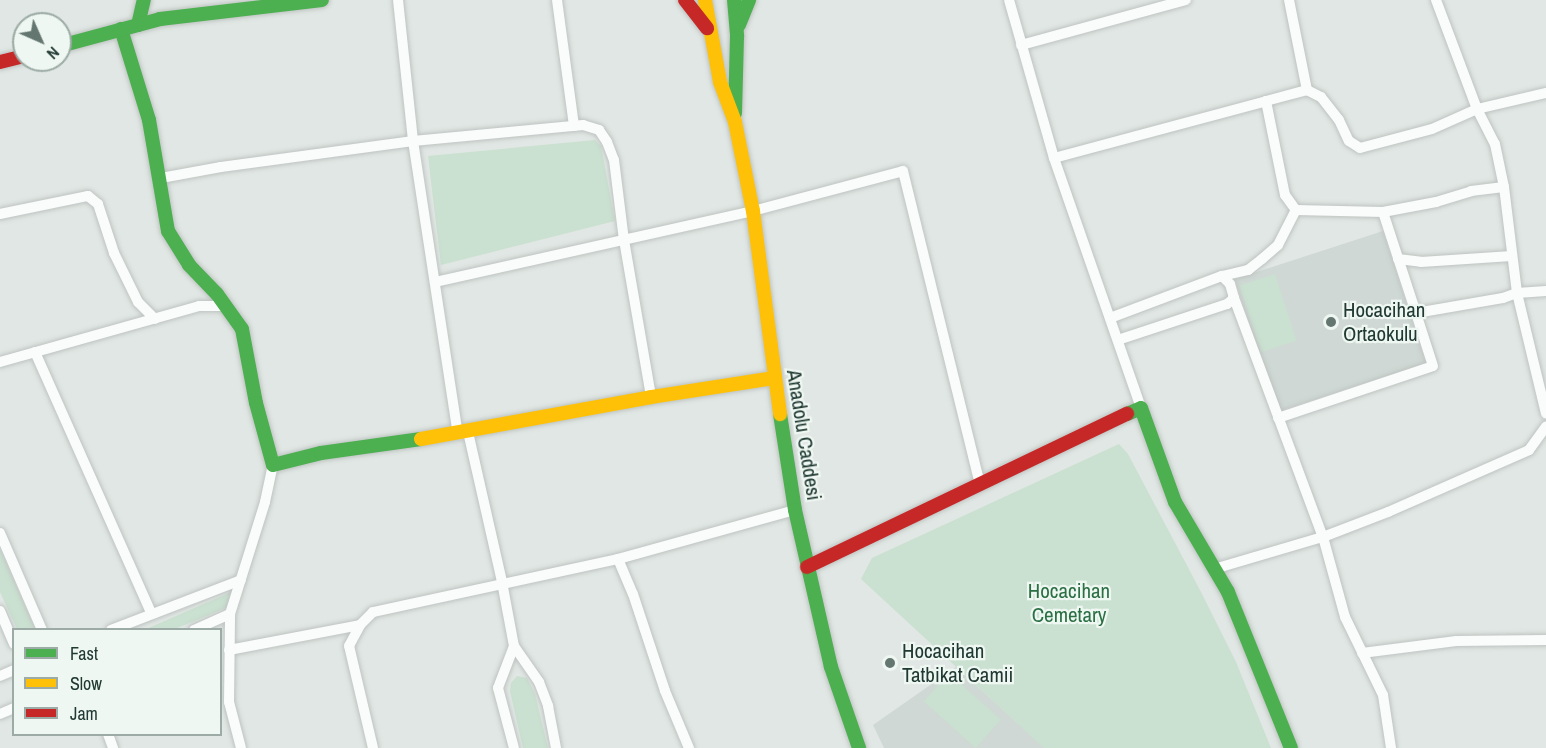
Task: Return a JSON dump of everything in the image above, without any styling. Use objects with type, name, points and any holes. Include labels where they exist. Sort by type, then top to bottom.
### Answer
[{"type":"street","points":[[138,25],[144,0]]},
{"type":"street","points":[[72,43],[160,18],[322,0]]},
{"type":"street","points":[[398,0],[413,141],[435,282],[463,433],[502,582],[514,646],[539,682],[549,706],[556,748]]},
{"type":"street","points":[[557,0],[574,126]]},
{"type":"street","points":[[685,0],[709,31]]},
{"type":"street","name":"Anadolu Caddesi","points":[[705,0],[720,82],[735,122],[753,211],[774,378],[795,510],[831,668],[857,747]]},
{"type":"street","name":"Anadolu Caddesi","points":[[734,0],[737,37],[735,122]]},
{"type":"street","points":[[737,37],[741,16],[749,0]]},
{"type":"street","points":[[1008,0],[1054,158],[1175,502],[1228,592],[1291,748]]},
{"type":"street","points":[[1021,45],[1186,0]]},
{"type":"street","points":[[1289,0],[1306,90]]},
{"type":"street","points":[[1436,0],[1478,109],[1495,144],[1504,187],[1517,293],[1546,414]]},
{"type":"street","points":[[121,29],[149,120],[161,178],[168,231],[189,265],[242,329],[256,403],[273,465],[230,614],[229,702],[241,748]]},
{"type":"street","points":[[1054,158],[1306,90],[1321,97],[1339,120],[1349,141],[1360,148],[1432,129],[1478,109],[1546,93]]},
{"type":"street","points":[[1266,101],[1285,195],[1296,210]]},
{"type":"street","points":[[161,178],[221,167],[413,141],[583,125],[599,130],[614,160],[624,240],[651,397]]},
{"type":"street","points":[[435,282],[753,211],[903,171],[980,484]]},
{"type":"street","points":[[1296,210],[1383,212],[1436,202],[1471,191],[1504,187]]},
{"type":"street","points":[[0,214],[88,196],[98,204],[114,253],[138,302],[155,319]]},
{"type":"street","points":[[1110,318],[1222,276],[1248,270],[1278,245],[1296,210]]},
{"type":"street","points":[[1278,418],[1433,366],[1383,212]]},
{"type":"street","points":[[1398,259],[1421,262],[1512,256]]},
{"type":"street","points":[[1222,276],[1230,284],[1323,537],[1345,617],[1383,695],[1391,748]]},
{"type":"street","points":[[1416,312],[1503,298],[1517,293],[1546,291]]},
{"type":"street","points":[[1118,340],[1227,304],[1234,298]]},
{"type":"street","points":[[0,362],[199,306],[225,306]]},
{"type":"street","points":[[35,352],[151,613]]},
{"type":"street","points":[[273,465],[321,453],[463,433],[651,397],[774,378]]},
{"type":"street","points":[[807,567],[1141,408]]},
{"type":"street","points":[[1214,569],[1323,537],[1503,463],[1528,450],[1546,428]]},
{"type":"street","points":[[373,748],[349,646],[360,625],[374,612],[502,582],[618,559],[795,510]]},
{"type":"street","points":[[0,533],[41,628]]},
{"type":"street","points":[[618,559],[633,594],[665,691],[689,748]]},
{"type":"street","points":[[116,628],[241,580]]},
{"type":"street","points":[[0,611],[12,639]]},
{"type":"street","points":[[198,628],[230,614]]},
{"type":"street","points":[[230,650],[360,625]]},
{"type":"street","points":[[1362,653],[1456,641],[1546,640]]},
{"type":"street","points":[[514,646],[498,688],[514,748]]},
{"type":"shaded area","name":"Hocacihan Ortaokulu","points":[[1383,231],[1426,363],[1278,411],[1235,279]]},
{"type":"shaded area","points":[[956,667],[1045,748],[884,748],[873,725]]},
{"type":"green space","points":[[595,140],[601,146],[615,221],[441,265],[428,156]]},
{"type":"green space","points":[[1275,274],[1297,341],[1261,352],[1240,285]]},
{"type":"green space","name":"Hocacihan Cemetary","points":[[1119,444],[1128,454],[1236,662],[1271,748],[1044,748],[861,579],[872,558]]},
{"type":"green space","points":[[0,549],[35,628],[17,628],[0,592]]},
{"type":"green space","points":[[231,592],[228,607],[177,628],[149,628]]},
{"type":"green space","points":[[949,673],[1001,720],[976,748],[924,701]]},
{"type":"green space","points":[[517,676],[527,678],[535,694],[548,748],[523,748],[510,691],[511,683]]},
{"type":"traffic: fast","points":[[138,25],[144,0]]},
{"type":"traffic: fast","points":[[72,43],[160,19],[322,0]]},
{"type":"traffic: fast","points":[[734,0],[737,37],[735,113]]},
{"type":"traffic: fast","points":[[739,25],[749,0]]},
{"type":"traffic: fast","points":[[121,29],[149,120],[168,231],[189,265],[217,294],[242,329],[256,403],[273,465],[321,453],[421,439]]},
{"type":"traffic: fast","points":[[1127,414],[1141,408],[1175,502],[1228,592],[1291,748]]},
{"type":"traffic: fast","points":[[780,414],[795,510],[831,667],[859,748]]},
{"type":"traffic: slow","points":[[705,0],[720,82],[735,122],[753,211],[780,414]]},
{"type":"traffic: slow","points":[[421,439],[651,397],[774,378]]},
{"type":"traffic: jam","points":[[685,0],[707,28]]},
{"type":"traffic: jam","points":[[0,62],[12,59]]},
{"type":"traffic: jam","points":[[807,567],[1127,414]]},
{"type":"place","name":"Hocacihan Ortaokulu","points":[[1331,322]]},
{"type":"place","name":"Hocacihan Tatbikat Camii","points":[[890,663]]}]
